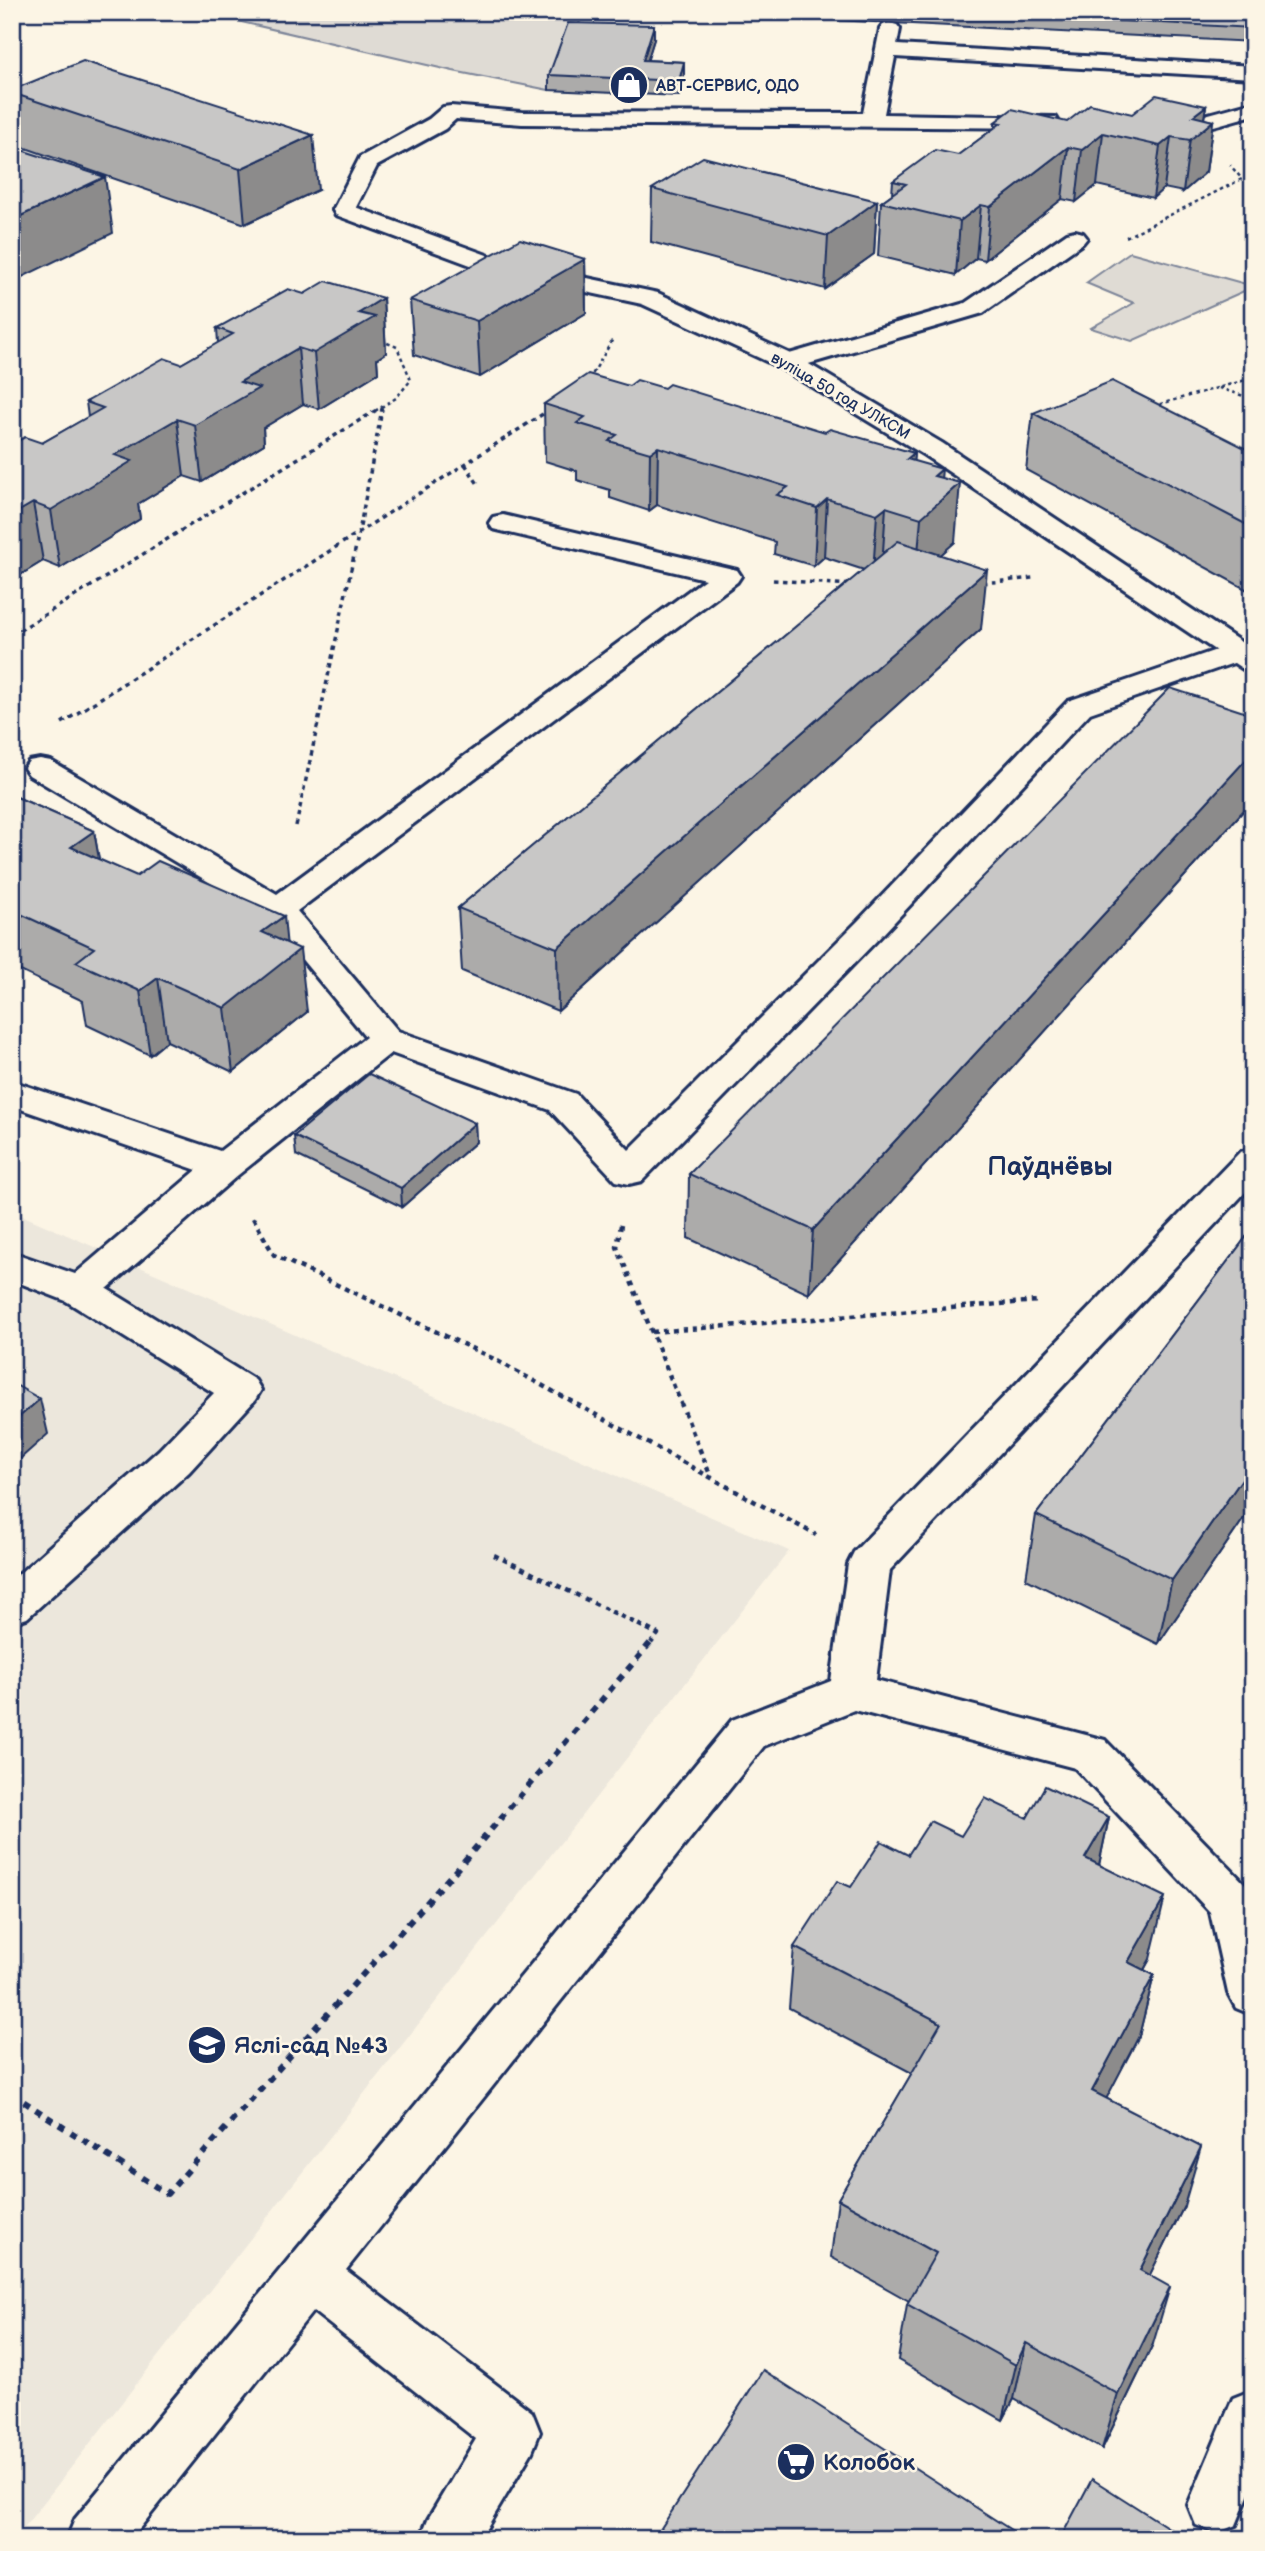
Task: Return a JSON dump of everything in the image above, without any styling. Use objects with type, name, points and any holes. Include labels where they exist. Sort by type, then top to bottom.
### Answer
[{"type":"street","points":[[1074,123],[873,120],[888,39],[1253,72]]},
{"type":"street","points":[[1142,124],[1195,124],[1253,108]]},
{"type":"street","name":"вуліца 50 год УЛКСМ","points":[[873,120],[522,118],[451,113],[369,162],[344,210],[492,265],[649,298],[788,362],[933,449],[1245,658]]},
{"type":"street","points":[[788,362],[974,308],[1075,238]]},
{"type":"street","points":[[503,523],[727,576]]},
{"type":"street","points":[[278,909],[727,576]]},
{"type":"street","points":[[40,768],[278,909],[386,1039],[564,1102],[629,1172],[860,938],[1079,707],[1245,658]]},
{"type":"street","points":[[80,1291],[225,1166],[386,1039]]},
{"type":"street","points":[[12,1093],[225,1166]]},
{"type":"street","points":[[852,1692],[869,1564],[1253,1161]]},
{"type":"street","points":[[12,1265],[80,1291],[241,1390],[174,1461],[12,1606]]},
{"type":"street","points":[[95,2539],[748,1733],[852,1692],[1089,1754],[1232,1903],[1253,1993]]},
{"type":"street","points":[[310,2275],[512,2432],[448,2539]]},
{"type":"street","points":[[1216,2505],[1253,2417]]},
{"type":"path","points":[[1075,238],[1121,239],[1242,179],[1195,124]]},
{"type":"path","points":[[584,388],[638,296]]},
{"type":"path","points":[[12,635],[396,398],[411,380],[397,347],[372,336]]},
{"type":"path","points":[[1147,408],[1253,378]]},
{"type":"path","points":[[1218,388],[1253,399]]},
{"type":"path","points":[[278,909],[359,532],[382,407]]},
{"type":"path","points":[[40,768],[63,722],[552,409]]},
{"type":"path","points":[[980,583],[1116,571]]},
{"type":"path","points":[[727,576],[860,586]]},
{"type":"path","points":[[225,1166],[274,1255],[492,1358],[869,1564]]},
{"type":"path","points":[[629,1172],[617,1247],[712,1478]]},
{"type":"path","points":[[652,1332],[1126,1294]]},
{"type":"path","points":[[12,2094],[167,2194],[471,1853],[658,1634],[494,1555]]},
{"type":"shaded area","points":[[198,12],[587,12],[569,36],[549,90],[453,71]]},
{"type":"shaded area","points":[[1130,252],[1253,287],[1132,341],[1091,328],[1134,303],[1086,283]]},
{"type":"shaded area","name":"Яслі-сад №43","points":[[12,1211],[789,1551],[15,2539],[12,2539]]},
{"type":"building","points":[[958,12],[1253,12],[1253,28]]},
{"type":"building","points":[[568,23],[654,25],[643,60],[684,62],[679,81],[549,75]]},
{"type":"building","points":[[83,61],[313,135],[240,169],[12,93],[12,90]]},
{"type":"building","points":[[1156,95],[1206,106],[1193,116],[1213,121],[1190,140],[1171,137],[1160,146],[1103,133],[1082,150],[1068,147],[990,207],[981,205],[960,221],[881,202],[906,184],[893,181],[935,150],[958,155],[1001,123],[995,122],[1012,109],[1067,122],[1090,104],[1132,114]]},
{"type":"building","points":[[12,147],[105,177],[12,220]]},
{"type":"building","points":[[703,157],[877,201],[828,236],[652,189]]},
{"type":"building","points":[[520,239],[585,259],[477,321],[410,300]]},
{"type":"building","points":[[326,281],[383,298],[359,313],[375,317],[314,353],[298,348],[240,382],[259,388],[195,425],[177,419],[115,455],[132,461],[51,510],[33,503],[12,515],[12,444],[25,437],[42,443],[103,408],[86,402],[164,358],[181,364],[233,334],[217,328],[288,289],[304,294]]},
{"type":"building","points":[[588,374],[629,386],[637,380],[664,388],[669,384],[825,432],[830,429],[914,453],[907,459],[942,469],[934,476],[960,483],[921,518],[886,507],[877,514],[827,499],[817,508],[777,495],[788,487],[658,447],[650,453],[609,441],[617,435],[577,423],[585,417],[544,404]]},
{"type":"building","points":[[1112,381],[1253,452],[1253,528],[1033,413]]},
{"type":"building","points":[[898,541],[987,570],[557,948],[458,908]]},
{"type":"building","points":[[1170,688],[1253,715],[1253,752],[813,1230],[689,1174]]},
{"type":"building","points":[[12,795],[94,831],[71,847],[137,876],[158,861],[284,916],[262,932],[300,949],[225,1008],[158,978],[140,991],[76,962],[94,948],[12,910]]},
{"type":"building","points":[[369,1074],[475,1123],[401,1188],[294,1136]]},
{"type":"building","points":[[1253,1228],[1253,1463],[1172,1580],[1036,1515]]},
{"type":"building","points":[[12,1383],[40,1399],[12,1423]]},
{"type":"building","points":[[1045,1786],[1109,1817],[1085,1858],[1165,1897],[1128,1962],[1154,1975],[1092,2091],[1201,2147],[1140,2270],[1170,2287],[1118,2394],[1026,2343],[1016,2365],[907,2304],[936,2253],[838,2199],[941,2023],[794,1947],[837,1881],[851,1887],[881,1841],[908,1855],[930,1821],[961,1836],[985,1798],[1027,1818]]},
{"type":"building","name":"Колобок","points":[[763,2370],[1025,2539],[654,2539]]},
{"type":"building","points":[[1092,2479],[1186,2539],[1060,2539]]},
{"type":"place","name":"АВТ-СЕРВИС, ОДО","points":[[629,85]]},
{"type":"place","name":"Яслі-сад №43","points":[[207,2045]]},
{"type":"place","name":"Колобок","points":[[796,2462]]},
{"type":"district","name":"Паўднёвы","points":[[1050,1166]]}]
